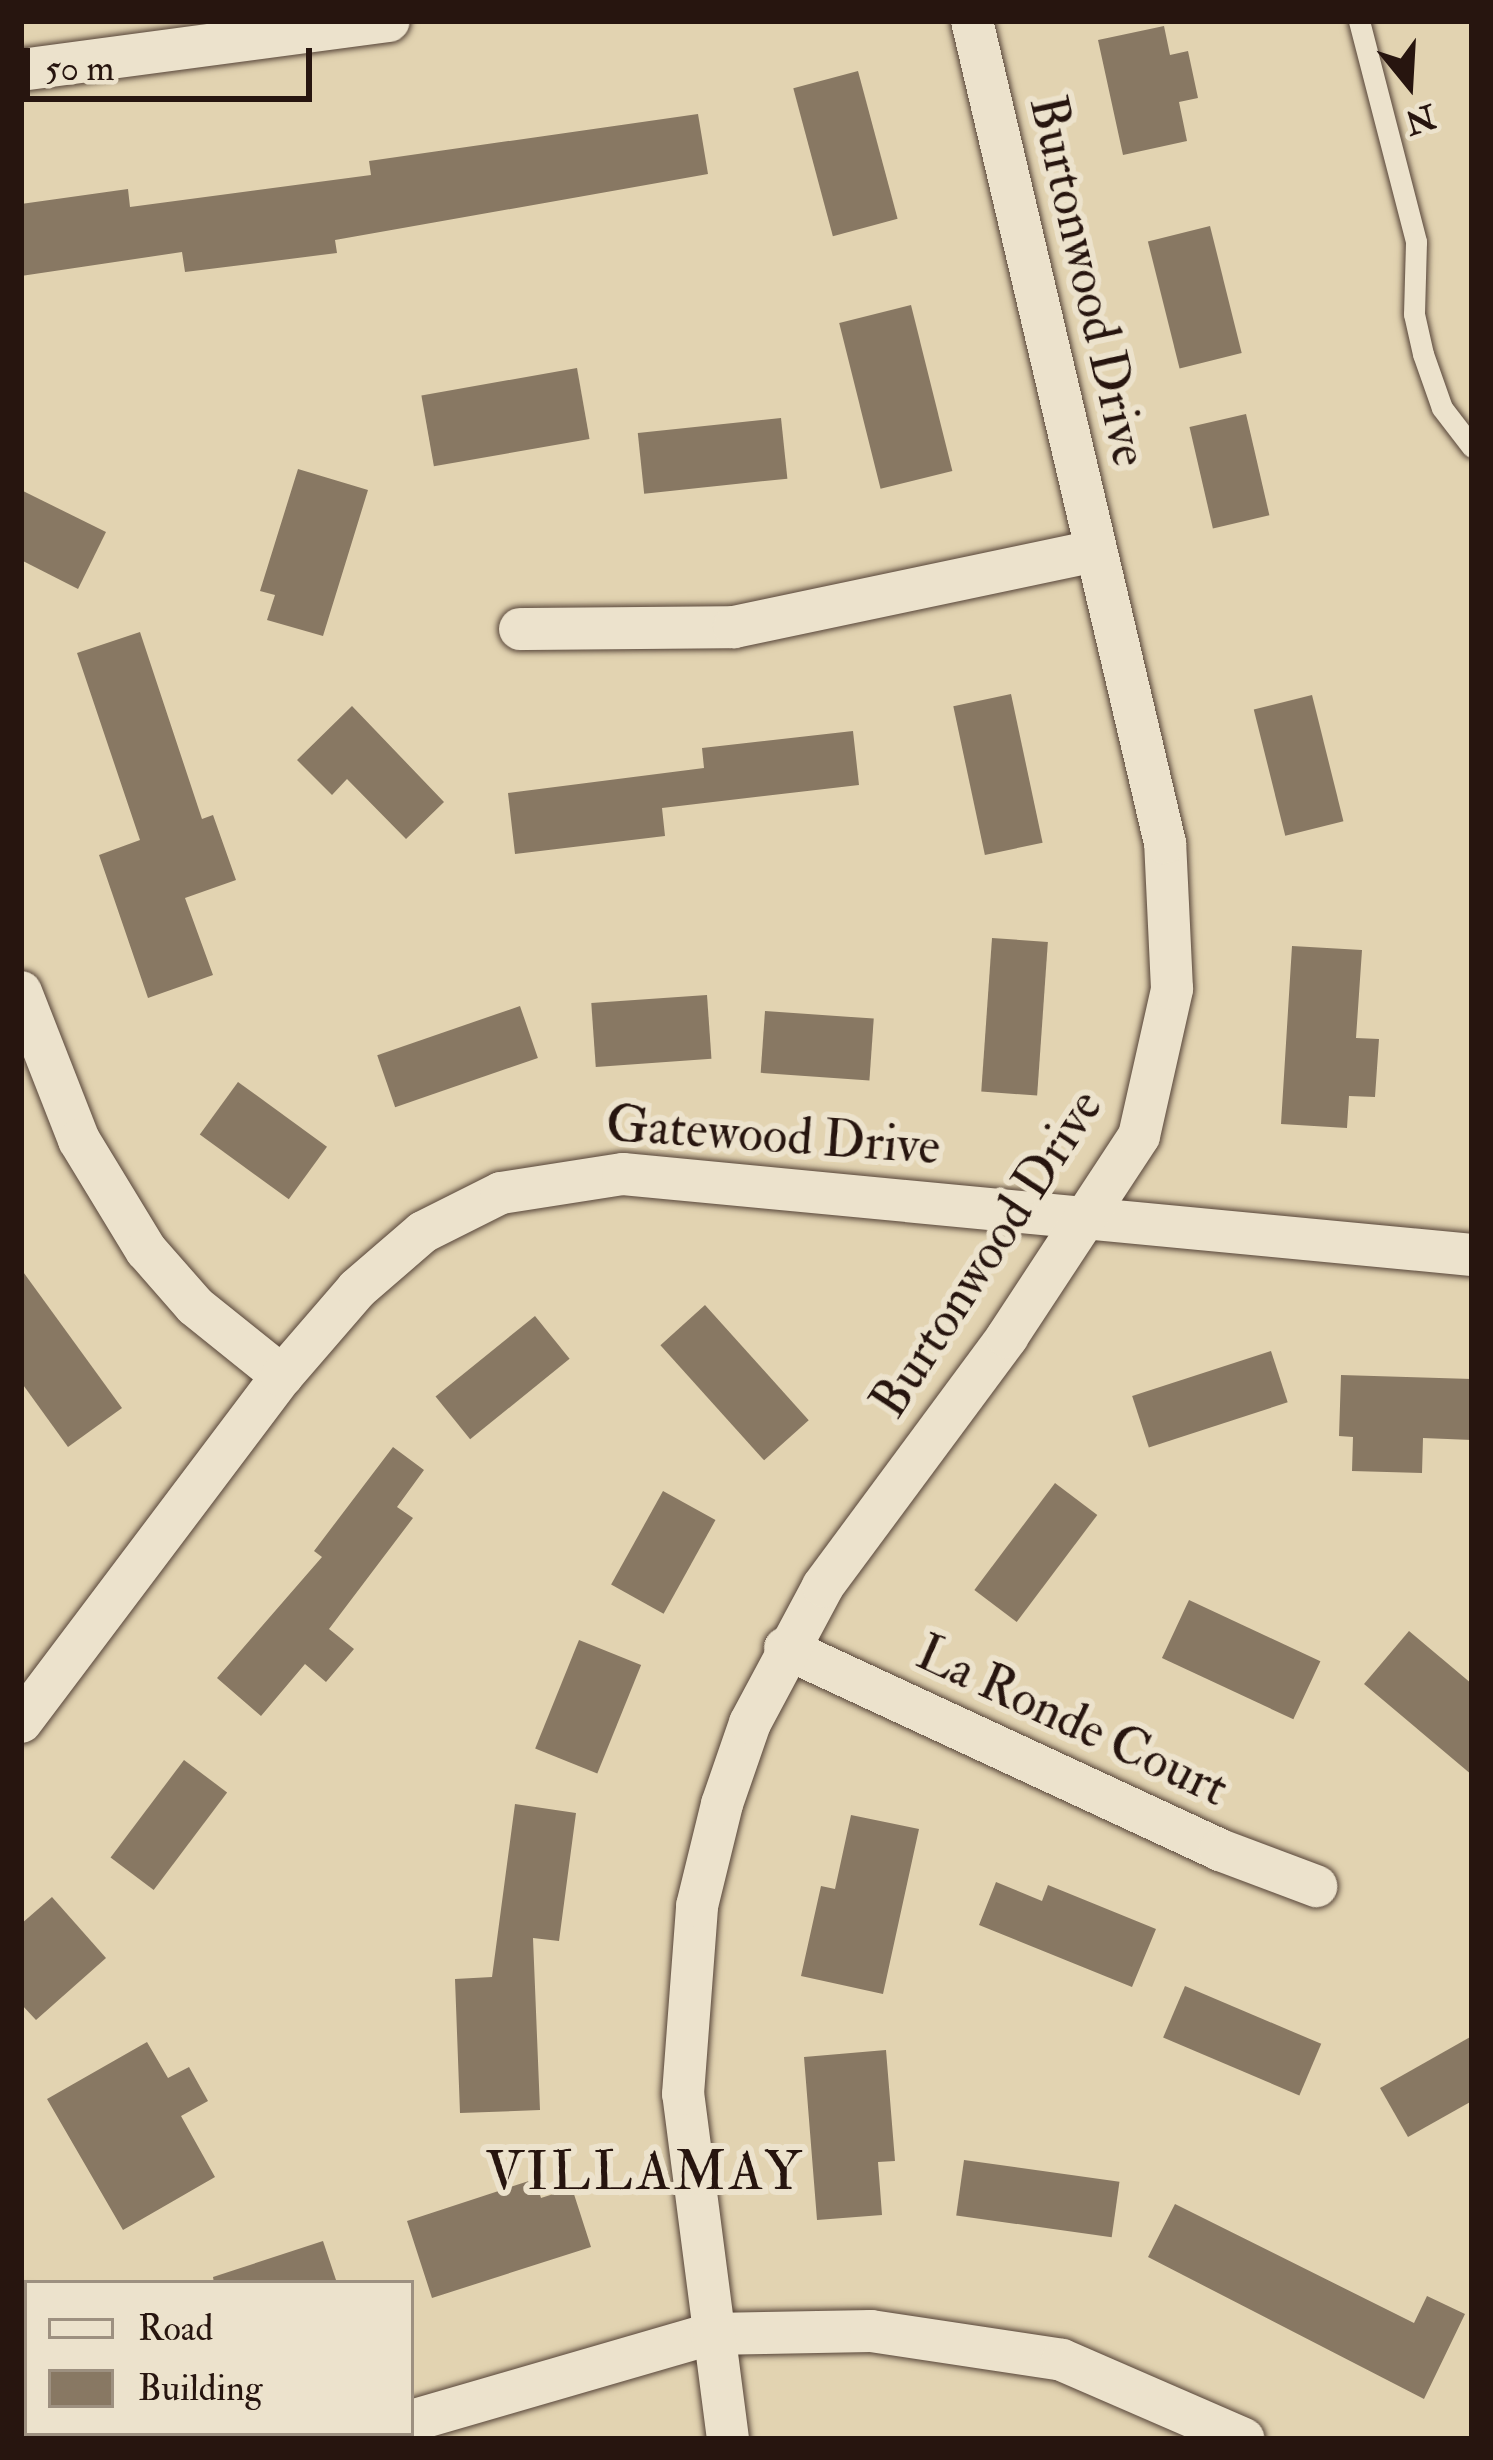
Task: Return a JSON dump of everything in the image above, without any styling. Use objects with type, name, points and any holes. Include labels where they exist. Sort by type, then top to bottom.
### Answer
[{"type":"street","points":[[21,70],[389,21]]},
{"type":"street","name":"Burtonwood Drive","points":[[728,2439],[683,2094],[685,1996],[722,1804],[785,1648],[1139,1136],[1164,1049],[1174,950],[1165,843],[972,21]]},
{"type":"street","points":[[520,629],[734,627],[1095,550]]},
{"type":"street","points":[[21,992],[79,1140],[146,1250],[195,1306],[281,1376]]},
{"type":"street","name":"Gatewood Drive","points":[[21,1722],[281,1376],[396,1251],[470,1206],[527,1185],[623,1174],[1085,1214],[1472,1255]]},
{"type":"street","name":"La Ronde Court","points":[[785,1648],[1220,1850],[1316,1886]]},
{"type":"street","points":[[414,2420],[711,2334],[872,2331],[998,2344],[1130,2383],[1244,2439]]},
{"type":"lane","points":[[1359,21],[1416,242],[1414,314],[1423,355],[1442,408],[1472,447]]},
{"type":"building","points":[[1164,26],[1170,55],[1188,51],[1198,98],[1179,102],[1187,141],[1123,155],[1098,40]]},
{"type":"building","points":[[858,71],[898,219],[833,236],[793,88]]},
{"type":"building","points":[[698,114],[708,174],[335,240],[337,253],[185,272],[182,252],[21,276],[21,204],[128,189],[130,207],[371,175],[369,161]]},
{"type":"building","points":[[1210,226],[1242,353],[1180,369],[1148,241]]},
{"type":"building","points":[[911,305],[952,471],[881,489],[839,323]]},
{"type":"building","points":[[577,368],[590,439],[434,466],[421,395]]},
{"type":"building","points":[[1246,414],[1269,515],[1213,528],[1189,427]]},
{"type":"building","points":[[781,418],[787,479],[644,494],[638,433]]},
{"type":"building","points":[[298,469],[368,490],[323,636],[267,620],[275,595],[260,591]]},
{"type":"building","points":[[21,490],[106,532],[78,589],[21,560]]},
{"type":"building","points":[[140,632],[202,819],[213,815],[236,880],[185,898],[213,975],[148,998],[99,855],[140,840],[77,653]]},
{"type":"building","points":[[1011,694],[1043,843],[985,855],[953,706]]},
{"type":"building","points":[[1312,695],[1343,821],[1285,836],[1254,710]]},
{"type":"building","points":[[352,706],[444,802],[406,839],[347,779],[332,795],[297,760]]},
{"type":"building","points":[[853,731],[859,785],[662,808],[665,836],[515,854],[508,793],[704,768],[702,748]]},
{"type":"building","points":[[992,938],[1048,942],[1037,1096],[981,1092]]},
{"type":"building","points":[[1292,946],[1362,950],[1356,1038],[1379,1039],[1375,1097],[1349,1096],[1347,1128],[1281,1124]]},
{"type":"building","points":[[707,995],[711,1059],[596,1067],[591,1003]]},
{"type":"building","points":[[520,1006],[538,1058],[395,1107],[377,1055]]},
{"type":"building","points":[[765,1011],[874,1019],[869,1080],[761,1073]]},
{"type":"building","points":[[238,1082],[327,1147],[289,1199],[200,1135]]},
{"type":"building","points":[[21,1269],[122,1408],[68,1447],[21,1382]]},
{"type":"building","points":[[705,1305],[809,1420],[764,1460],[660,1345]]},
{"type":"building","points":[[535,1316],[570,1359],[470,1439],[436,1397]]},
{"type":"building","points":[[1271,1351],[1288,1402],[1149,1447],[1132,1396]]},
{"type":"building","points":[[1341,1375],[1472,1379],[1472,1440],[1423,1438],[1422,1473],[1352,1471],[1353,1437],[1339,1436]]},
{"type":"building","points":[[393,1447],[424,1470],[397,1507],[413,1518],[329,1629],[354,1649],[326,1682],[305,1664],[261,1716],[217,1678],[322,1557],[314,1551]]},
{"type":"building","points":[[1055,1483],[1097,1515],[1017,1622],[974,1590]]},
{"type":"building","points":[[663,1491],[715,1520],[664,1614],[611,1585]]},
{"type":"building","points":[[1189,1600],[1320,1661],[1293,1719],[1162,1658]]},
{"type":"building","points":[[1409,1631],[1472,1684],[1472,1775],[1364,1684]]},
{"type":"building","points":[[579,1640],[641,1665],[597,1774],[535,1748]]},
{"type":"building","points":[[184,1760],[227,1792],[154,1890],[111,1857]]},
{"type":"building","points":[[515,1804],[576,1813],[559,1941],[533,1938],[540,2110],[460,2113],[455,1979],[492,1977]]},
{"type":"building","points":[[851,1815],[919,1829],[883,1994],[801,1976],[821,1886],[835,1889]]},
{"type":"building","points":[[996,1882],[1042,1901],[1048,1885],[1156,1929],[1132,1987],[979,1925]]},
{"type":"building","points":[[52,1897],[106,1958],[36,2020],[21,2004],[21,1924]]},
{"type":"building","points":[[1185,1986],[1321,2044],[1299,2095],[1163,2038]]},
{"type":"building","points":[[1472,2036],[1472,2101],[1408,2137],[1380,2088]]},
{"type":"building","points":[[147,2042],[168,2078],[189,2067],[208,2101],[181,2116],[215,2177],[123,2230],[47,2099]]},
{"type":"building","points":[[886,2050],[895,2161],[878,2162],[882,2215],[817,2220],[804,2057]]},
{"type":"building","points":[[964,2160],[1119,2182],[1112,2237],[956,2215]]},
{"type":"building","points":[[535,2179],[541,2198],[572,2188],[591,2247],[432,2298],[407,2221]]},
{"type":"building","points":[[1175,2204],[1414,2323],[1427,2296],[1465,2314],[1424,2399],[1148,2257]]},
{"type":"building","points":[[323,2241],[336,2280],[214,2280]]},
{"type":"district","name":"VILLAMAY","points":[[645,2172]]}]
